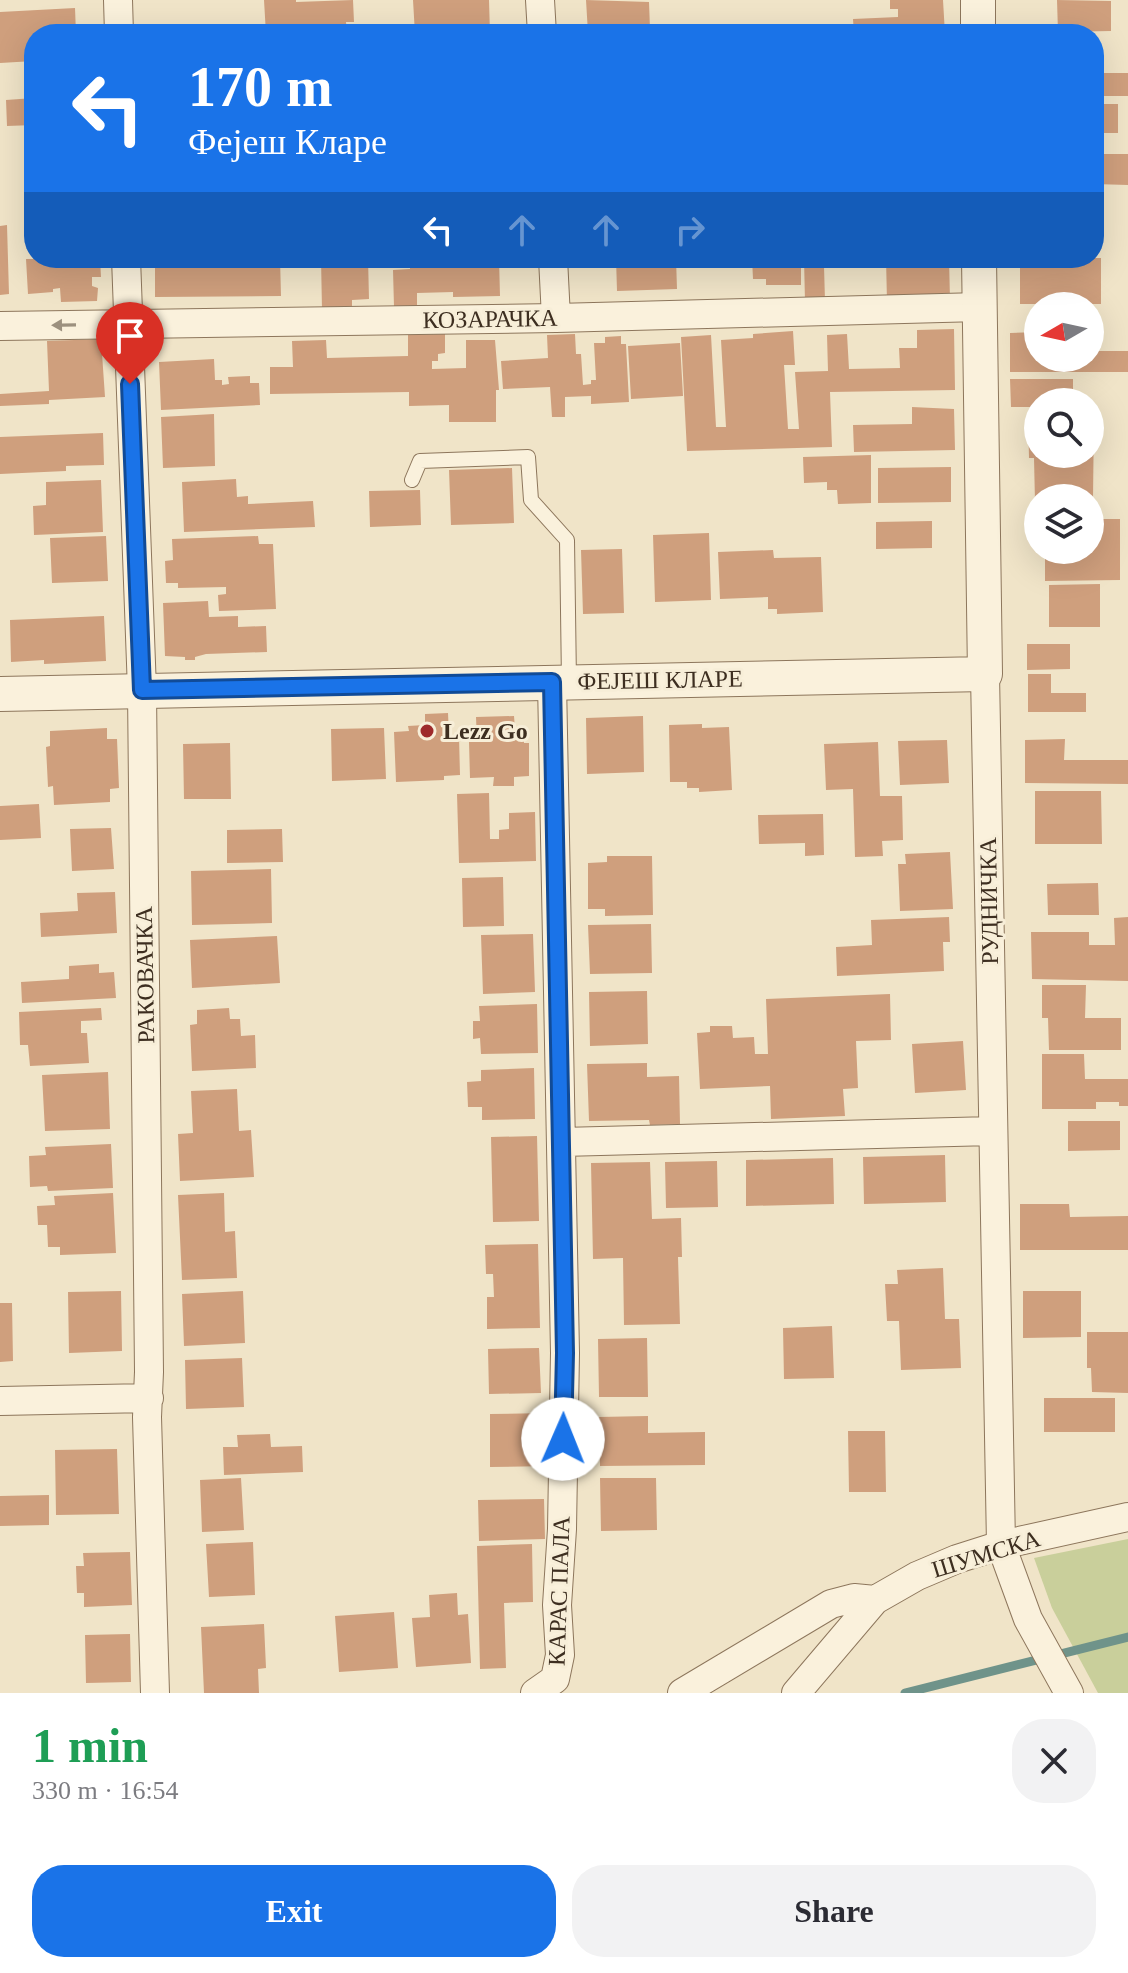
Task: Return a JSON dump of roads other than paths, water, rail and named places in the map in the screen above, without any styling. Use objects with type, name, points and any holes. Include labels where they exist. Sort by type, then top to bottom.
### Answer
[{"type":"street","points":[[118,0],[119,24]]},
{"type":"street","points":[[540,0],[541,24]]},
{"type":"street","points":[[978,0],[978,24]]},
{"type":"street","name":"РАКОВАЧКА","points":[[126,268],[142,690],[147,1417],[155,1693]]},
{"type":"street","points":[[554,268],[556,318]]},
{"type":"street","name":"РУДНИЧКА","points":[[979,268],[1001,1545],[1028,1619],[1069,1693]]},
{"type":"street","name":"КОЗАРАЧКА","points":[[0,326],[556,318],[980,307]]},
{"type":"street","name":"ФЕЈЕШ КЛАРЕ","points":[[0,694],[985,674]]},
{"type":"street","name":"КАРАС ПАЛА","points":[[550,1688],[560,1655],[557,1605],[562,1529],[565,1353],[561,682]]},
{"type":"street","points":[[562,1142],[992,1131]]},
{"type":"street","points":[[0,1401],[149,1398]]},
{"type":"street","name":"ШУМСКА","points":[[682,1693],[831,1604],[854,1598],[875,1600],[930,1570],[1001,1545],[1128,1517]]},
{"type":"street","points":[[796,1693],[875,1600]]},
{"type":"lane","points":[[412,480],[420,461],[528,457],[531,500],[567,540],[561,682]]},
{"type":"waterway","points":[[905,1693],[1128,1637]]},
{"type":"place","name":"Lezz Go","points":[[427,731]]}]
